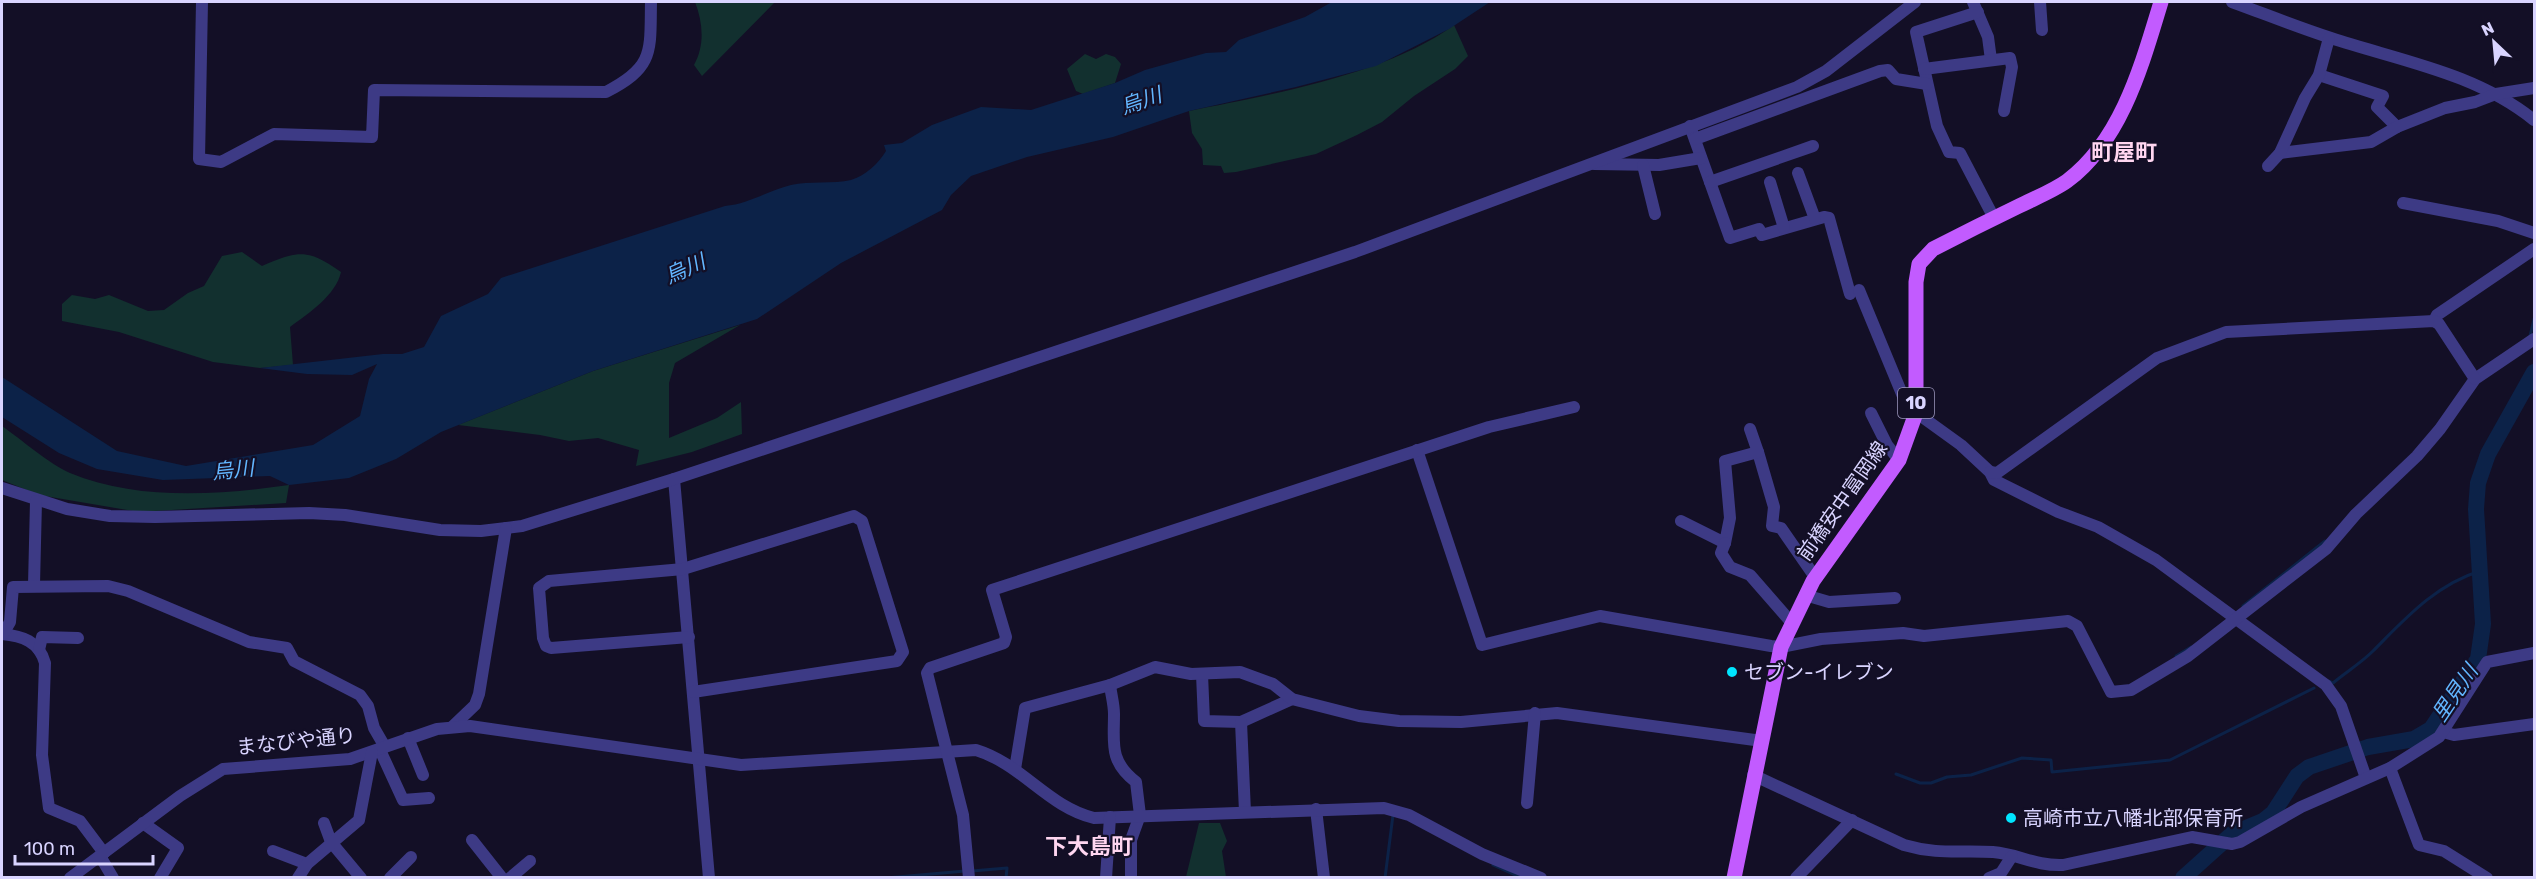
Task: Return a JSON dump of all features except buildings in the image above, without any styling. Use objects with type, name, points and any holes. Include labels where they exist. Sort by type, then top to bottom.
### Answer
[{"type":"main road","name":"前橋安中富岡線","points":[[1734,878],[1753,775],[1781,647],[1791,622],[1815,577],[1899,460],[1916,413],[1918,264],[1933,249],[2057,188],[2097,152],[2112,130],[2127,98],[2161,2]]},
{"type":"street","points":[[202,2],[199,159],[221,162],[274,134],[372,137],[374,90],[606,92],[626,81],[646,62],[650,50],[651,2]]},
{"type":"street","points":[[2,488],[36,501],[88,513],[137,517],[309,513],[345,515],[440,530],[481,531],[559,516],[1355,252],[1771,97],[1826,71],[1916,2]]},
{"type":"street","points":[[2040,2],[2042,30]]},
{"type":"street","points":[[2232,2],[2330,38],[2455,75],[2496,94],[2535,120]]},
{"type":"street","points":[[1991,60],[1988,37],[1975,7],[1916,32],[1937,126],[1949,152],[1960,153],[1995,218]]},
{"type":"street","points":[[2268,166],[2280,153],[2319,75],[2330,38]]},
{"type":"street","points":[[1924,69],[2010,58],[2012,67],[2004,111]]},
{"type":"street","points":[[1695,139],[1880,71],[1888,70],[1896,79],[1926,84]]},
{"type":"street","points":[[2319,75],[2383,96],[2377,106],[2397,127]]},
{"type":"street","points":[[2280,153],[2371,142],[2397,127],[2445,108],[2475,102],[2496,94],[2535,88]]},
{"type":"street","points":[[1690,126],[1730,238],[1759,229],[1762,235],[1815,219],[1829,218],[1854,292],[1907,406],[1943,429],[1990,472],[1994,480],[2058,512],[2098,527],[2156,560],[2332,690],[2346,718],[2355,752],[2366,778]]},
{"type":"street","points":[[1710,182],[1813,146]]},
{"type":"street","points":[[1587,164],[1659,165],[1701,158]]},
{"type":"street","points":[[1643,165],[1655,214]]},
{"type":"street","points":[[1798,173],[1815,219]]},
{"type":"street","points":[[1770,182],[1784,228]]},
{"type":"street","points":[[2403,203],[2498,221],[2535,233]]},
{"type":"street","points":[[2434,321],[2437,315],[2535,249]]},
{"type":"street","points":[[1990,472],[1997,473],[2157,358],[2226,332],[2434,321],[2439,324],[2475,379]]},
{"type":"street","points":[[1418,450],[1482,645],[1600,616],[1781,647],[1821,639],[1903,633],[1924,636],[2068,621],[2077,626],[2111,692],[2127,692],[2188,656],[2336,540],[2356,514],[2425,447],[2475,379],[2533,340]]},
{"type":"street","points":[[969,878],[963,815],[927,673],[930,668],[1004,643],[1006,637],[992,590],[1489,427],[1574,407]]},
{"type":"street","points":[[1871,413],[1887,445],[1899,460]]},
{"type":"street","points":[[1750,429],[1774,507],[1772,526],[1781,528],[1815,577]]},
{"type":"street","points":[[1758,452],[1725,461],[1730,518],[1721,553],[1731,567],[1750,575],[1791,622]]},
{"type":"street","points":[[674,479],[709,878]]},
{"type":"street","points":[[34,585],[36,501]]},
{"type":"street","points":[[689,637],[551,648],[546,646],[539,588],[543,583],[683,569],[854,516],[861,521],[903,652],[897,661],[693,692]]},
{"type":"street","points":[[1681,521],[1725,543]]},
{"type":"street","points":[[453,726],[475,705],[479,694],[506,528]]},
{"type":"street","points":[[112,878],[102,855],[80,821],[49,808],[42,755],[45,663],[39,650],[25,637],[2,634],[10,622],[14,587],[95,585],[128,591],[249,642],[287,648],[294,661],[360,695],[368,706],[379,750],[403,800],[429,798]]},
{"type":"street","points":[[1805,595],[1829,602],[1895,598]]},
{"type":"street","points":[[39,650],[42,637],[78,638]]},
{"type":"street","points":[[1753,775],[1904,845],[1930,853],[1995,852],[2042,866],[2063,865],[2192,837],[2214,839],[2232,844],[2240,842],[2330,793],[2390,768],[2443,732],[2487,662],[2535,653]]},
{"type":"street","points":[[1015,769],[1025,708],[1110,685],[1155,667],[1202,674],[1228,671],[1255,676],[1274,684],[1292,699],[1336,712],[1399,721],[1461,722],[1535,713],[1611,718],[1762,741]]},
{"type":"street","points":[[1202,674],[1204,721],[1241,722],[1292,699]]},
{"type":"street","points":[[1110,685],[1114,712],[1111,740],[1123,772],[1136,782],[1140,815],[1131,840],[1131,878]]},
{"type":"street","points":[[1527,803],[1535,713]]},
{"type":"street","points":[[1241,722],[1245,812]]},
{"type":"street","points":[[2443,732],[2454,735],[2535,724]]},
{"type":"street","name":"まなびや通り","points":[[70,878],[180,795],[223,769],[333,762],[453,726],[508,730],[698,761],[741,765],[976,750],[1002,760],[1066,808],[1094,818],[1384,808],[1409,815],[1482,854],[1540,878]]},
{"type":"street","points":[[408,738],[423,775]]},
{"type":"street","points":[[298,878],[308,864],[331,842],[359,820],[379,750]]},
{"type":"street","points":[[2390,768],[2419,845],[2444,851],[2487,878]]},
{"type":"street","points":[[1316,809],[1324,878]]},
{"type":"street","points":[[1106,878],[1110,817]]},
{"type":"street","points":[[1796,878],[1852,820]]},
{"type":"street","points":[[143,823],[178,848],[160,878]]},
{"type":"street","points":[[324,823],[331,842],[361,878]]},
{"type":"street","points":[[472,840],[502,878]]},
{"type":"street","points":[[273,851],[308,864]]},
{"type":"street","points":[[1989,878],[2001,873],[2012,856]]},
{"type":"street","points":[[390,878],[411,857]]},
{"type":"street","points":[[510,878],[530,861]]},
{"type":"green space","points":[[695,2],[775,2],[702,76],[694,65],[700,50],[702,34]]},
{"type":"green space","points":[[1454,25],[1468,56],[1455,69],[1414,96],[1382,122],[1316,154],[1236,172],[1224,173],[1221,166],[1203,165],[1202,149],[1192,133],[1189,111],[1291,90],[1363,70],[1427,42]]},
{"type":"green space","points":[[1085,54],[1096,59],[1106,54],[1115,57],[1121,64],[1115,83],[1083,94],[1076,91],[1067,69]]},
{"type":"green space","points":[[242,252],[262,266],[285,257],[303,254],[320,259],[341,272],[328,296],[290,327],[293,365],[260,368],[213,362],[119,332],[62,321],[62,304],[72,295],[95,299],[109,295],[148,311],[164,310],[188,293],[204,286],[222,256]]},
{"type":"green space","points":[[740,325],[675,363],[669,383],[669,438],[717,418],[741,402],[742,434],[692,452],[636,466],[639,450],[598,438],[569,441],[540,435],[458,425],[593,371]]},
{"type":"green space","points":[[2,426],[62,469],[96,482],[150,492],[178,493],[235,491],[289,485],[286,503],[139,512],[39,495],[2,480]]},
{"type":"green space","points":[[1199,823],[1220,823],[1227,841],[1222,851],[1226,877],[1186,877]]},
{"type":"water","name":"烏川","points":[[1332,2],[1490,2],[1449,29],[1376,66],[1189,111],[1113,137],[1027,157],[971,176],[951,195],[942,210],[841,263],[757,319],[593,371],[441,432],[396,459],[349,478],[289,485],[270,476],[163,480],[97,469],[59,453],[2,417],[2,377],[117,451],[186,466],[313,445],[360,416],[369,379],[377,364],[352,375],[307,374],[260,368],[383,354],[402,354],[424,347],[441,316],[488,294],[501,278],[725,206],[742,203],[791,185],[851,180],[866,172],[880,160],[886,151],[884,145],[902,143],[932,125],[981,107],[1031,110],[1115,83],[1145,70],[1206,53],[1226,52],[1239,40],[1305,17]]},
{"type":"waterway","points":[[2530,336],[2534,319]]},
{"type":"waterway","name":"里見川","points":[[2183,878],[2232,834],[2263,821],[2273,813],[2297,776],[2309,767],[2368,747],[2414,739],[2431,729],[2478,659],[2483,624],[2476,509],[2478,483],[2488,454],[2534,372]]},
{"type":"waterway","points":[[2243,606],[2325,541]]},
{"type":"waterway","points":[[2329,681],[2333,683],[2364,660],[2409,615],[2435,594],[2464,577],[2480,571]]},
{"type":"waterway","points":[[2176,656],[2191,647]]},
{"type":"waterway","points":[[1896,774],[1920,783],[1931,783],[1947,777],[1971,775],[2022,758],[2051,760],[2052,772],[2170,760],[2314,688]]},
{"type":"waterway","points":[[1385,878],[1393,815]]},
{"type":"waterway","points":[[1493,865],[1522,878]]},
{"type":"waterway","points":[[972,871],[1007,868],[1006,878]]},
{"type":"waterway","points":[[886,878],[965,871]]},
{"type":"place","name":"セブン-イレブン","points":[[1732,672]]},
{"type":"place","name":"高崎市立八幡北部保育所","points":[[2011,818]]},
{"type":"district","name":"町屋町","points":[[2124,152]]},
{"type":"district","name":"下大島町","points":[[1089,846]]}]
